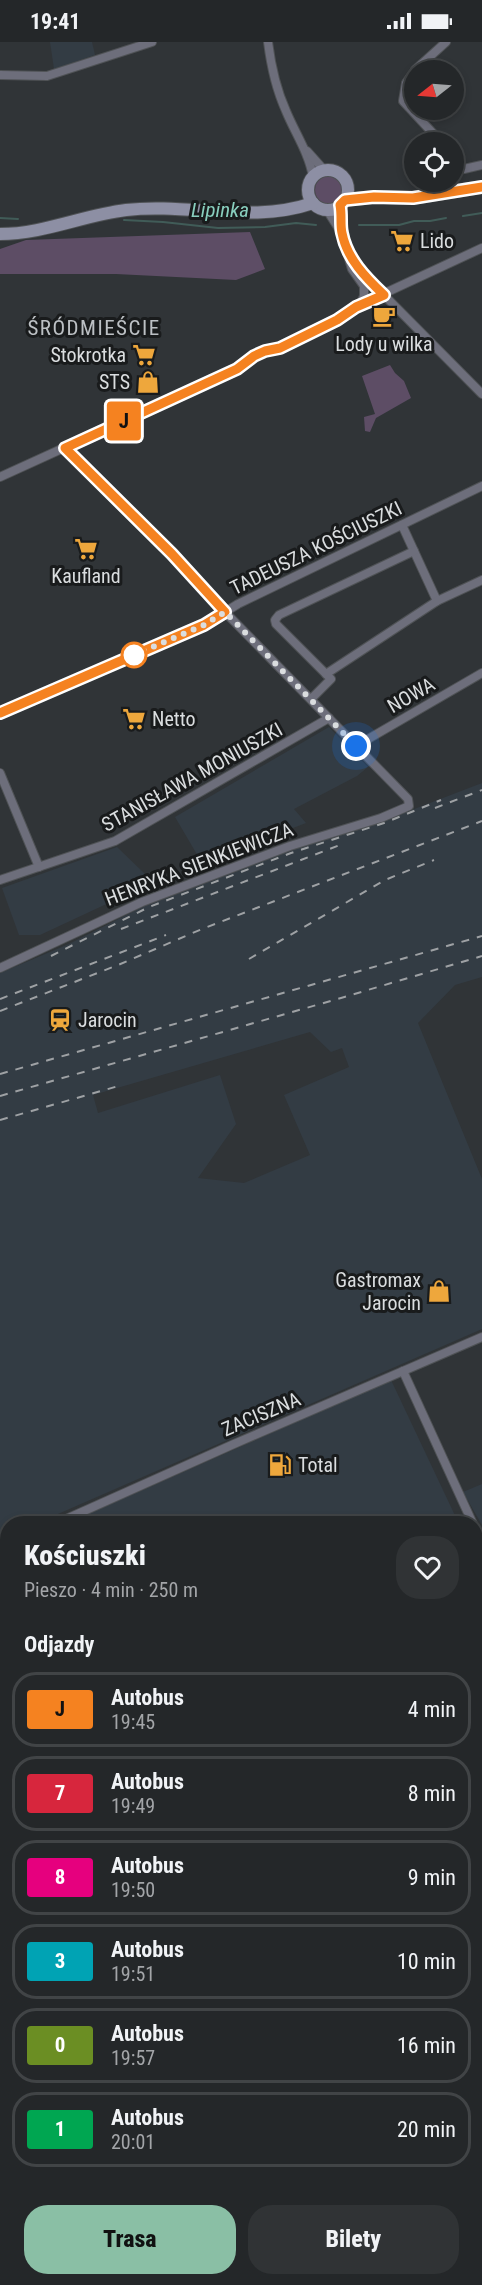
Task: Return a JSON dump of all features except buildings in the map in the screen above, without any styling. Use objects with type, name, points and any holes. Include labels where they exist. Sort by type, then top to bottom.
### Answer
[{"type":"street","points":[[0,75],[35,77],[54,74],[152,42]]},
{"type":"street","points":[[267,42],[280,99],[305,148],[313,177],[311,197]]},
{"type":"street","points":[[427,60],[446,42]]},
{"type":"street","points":[[421,120],[432,132]]},
{"type":"street","points":[[305,148],[324,170]]},
{"type":"street","points":[[464,169],[482,165]]},
{"type":"street","points":[[313,177],[324,170],[340,174],[345,198],[341,232]]},
{"type":"street","points":[[327,210],[345,198],[413,198],[482,187]]},
{"type":"street","points":[[311,197],[327,210],[341,232],[352,268],[364,286],[364,296],[360,305]]},
{"type":"street","points":[[0,234],[34,230],[105,213],[148,208],[224,213],[282,211],[311,197]]},
{"type":"street","points":[[0,477],[237,369],[254,356],[283,347],[337,320],[360,305],[482,248]]},
{"type":"street","points":[[349,254],[359,269],[482,394]]},
{"type":"street","points":[[65,448],[176,559],[356,746]]},
{"type":"street","name":"TADEUSZA KOŚCIUSZKI","points":[[0,713],[204,625],[238,604],[482,486]]},
{"type":"street","points":[[402,525],[437,601]]},
{"type":"street","points":[[311,699],[332,679],[276,624],[275,620],[279,615],[414,551]]},
{"type":"street","points":[[326,674],[437,601],[482,580]]},
{"type":"street","name":"NOWA","points":[[356,746],[482,673]]},
{"type":"street","name":"STANISŁAWA MONIUSZKI","points":[[0,880],[100,847],[132,832],[329,718]]},
{"type":"street","name":"HENRYKA SIENKIEWICZA","points":[[0,968],[141,902],[290,846],[381,818],[409,806],[408,799],[356,746]]},
{"type":"street","points":[[0,773],[39,867]]},
{"type":"street","name":"ZACISZNA","points":[[73,1516],[482,1337]]},
{"type":"street","points":[[403,1371],[469,1516]]},
{"type":"shaded area","points":[[50,42],[92,42],[95,55],[54,69]]},
{"type":"shaded area","points":[[329,176],[339,180],[343,190],[339,200],[329,204],[319,200],[315,190],[319,180]]},
{"type":"shaded area","points":[[250,232],[265,269],[236,280],[116,274],[0,274],[0,249],[26,240]]},
{"type":"shaded area","points":[[390,365],[404,381],[411,398],[376,418],[370,432],[365,431],[364,417],[375,414],[362,376]]},
{"type":"shaded area","points":[[329,727],[368,767],[357,776],[294,809],[306,823],[202,863],[175,817]]},
{"type":"shaded area","points":[[482,783],[482,977],[455,985],[418,1023],[482,1179],[482,1329],[53,1516],[0,1516],[0,973],[69,944],[140,908],[294,849],[370,826]],"holes":[[[310,1032],[331,1052],[342,1048],[349,1067],[284,1095],[310,1155],[244,1183],[198,1178],[236,1124],[220,1075],[98,1113],[93,1095]]]},
{"type":"shaded area","points":[[117,847],[146,875],[145,886],[40,935],[19,935],[2,888]]},
{"type":"shaded area","points":[[391,1380],[455,1516],[84,1516]]},
{"type":"shaded area","points":[[482,1484],[482,1516],[477,1516],[463,1492]]},
{"type":"waterway","name":"Lipinka","points":[[463,216],[482,213]]},
{"type":"waterway","name":"Lipinka","points":[[0,218],[18,219]]},
{"type":"waterway","name":"Lipinka","points":[[359,225],[399,225],[446,218]]},
{"type":"waterway","name":"Lipinka","points":[[124,220],[218,228],[265,227],[296,223],[316,225]]},
{"type":"railway","points":[[435,808],[482,790]]},
{"type":"railway","points":[[51,956],[149,907],[291,853],[384,823],[441,800]]},
{"type":"railway","points":[[0,1011],[202,929],[482,821]]},
{"type":"railway","points":[[121,929],[340,845]]},
{"type":"railway","points":[[249,959],[385,880],[434,860]]},
{"type":"railway","points":[[0,999],[166,935]]},
{"type":"railway","points":[[0,1074],[482,936]]},
{"type":"railway","points":[[0,1096],[482,956]]},
{"type":"railway","points":[[0,1120],[122,1085]]},
{"type":"bus line","name":"J","points":[[0,713],[204,625],[225,612],[172,554],[65,448],[237,369],[254,356],[278,349],[337,320],[356,307],[384,295],[359,269],[349,254],[341,232],[343,222],[340,205],[345,200],[374,197],[403,199],[482,187]]},
{"type":"place","name":"Lido","points":[[402,241]]},
{"type":"place","name":"Lody u wilka","points":[[384,316]]},
{"type":"place","name":"Stokrotka","points":[[144,355]]},
{"type":"place","name":"STS","points":[[148,382]]},
{"type":"place","name":"Kaufland","points":[[86,549]]},
{"type":"place","name":"Netto","points":[[134,719]]},
{"type":"place","name":"Jarocin","points":[[60,1020]]},
{"type":"place","name":"Gastromax Jarocin","points":[[439,1291]]},
{"type":"place","name":"Total","points":[[280,1465]]},
{"type":"district","name":"ŚRÓDMIEŚCIE","points":[[94,328]]},
{"type":"route","points":[[134,655],[204,625],[225,612],[356,746]]}]
